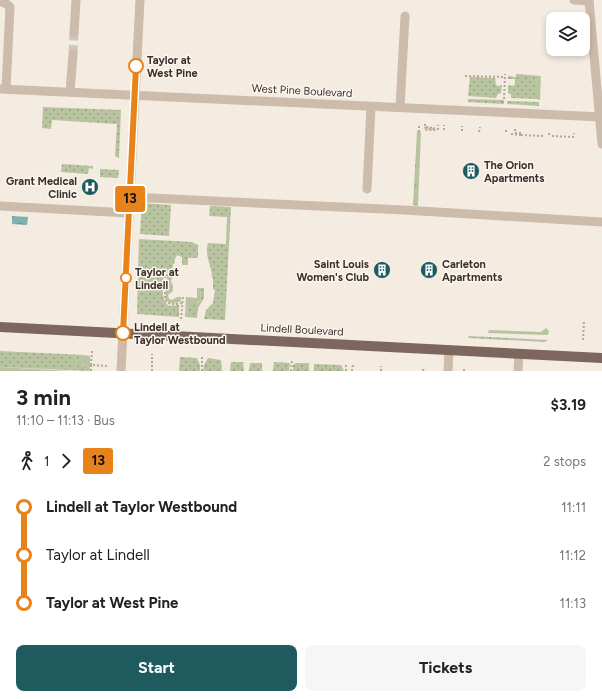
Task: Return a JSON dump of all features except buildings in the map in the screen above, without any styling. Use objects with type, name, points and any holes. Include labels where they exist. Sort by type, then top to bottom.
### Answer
[{"type":"main road","name":"Lindell Boulevard","points":[[0,327],[602,358]]},
{"type":"street","points":[[74,33],[76,0]]},
{"type":"street","points":[[121,371],[140,0]]},
{"type":"street","points":[[574,0],[589,0],[601,117],[602,144]]},
{"type":"street","points":[[0,2],[4,2],[10,7],[3,89]]},
{"type":"street","points":[[400,107],[404,16]]},
{"type":"street","points":[[70,92],[72,54]]},
{"type":"street","name":"West Pine Boulevard","points":[[3,89],[601,117]]},
{"type":"street","points":[[367,189],[371,107]]},
{"type":"street","points":[[130,197],[404,210],[602,222]]},
{"type":"street","points":[[0,206],[129,213]]},
{"type":"street","points":[[448,371],[449,350]]},
{"type":"street","points":[[518,371],[519,354]]},
{"type":"path","points":[[504,99],[506,74]]},
{"type":"path","points":[[465,76],[505,77]]},
{"type":"path","points":[[419,124],[419,132]]},
{"type":"path","points":[[425,124],[425,127],[434,128],[425,128],[424,130],[437,130],[438,125]]},
{"type":"path","points":[[444,125],[444,130]]},
{"type":"path","points":[[462,126],[462,131]]},
{"type":"path","points":[[480,127],[480,132]]},
{"type":"path","points":[[515,129],[514,133],[522,133],[522,135]]},
{"type":"path","points":[[552,136],[573,137],[574,133]]},
{"type":"path","points":[[511,134],[544,136]]},
{"type":"path","points":[[172,274],[165,275],[166,302],[170,304],[183,303]]},
{"type":"path","points":[[182,320],[183,297]]},
{"type":"path","points":[[583,340],[584,321]]},
{"type":"path","points":[[91,371],[92,351]]},
{"type":"path","points":[[152,354],[152,371]]},
{"type":"path","points":[[202,356],[202,371]]},
{"type":"path","points":[[291,371],[292,361]]},
{"type":"path","points":[[346,364],[346,371]]},
{"type":"path","points":[[352,371],[353,364]]},
{"type":"path","points":[[91,365],[109,366]]},
{"type":"path","points":[[381,366],[381,371]]},
{"type":"green space","points":[[516,74],[541,76],[536,84],[536,99],[511,98],[511,94],[508,93],[508,85],[513,86],[515,84],[515,79],[508,79],[508,76],[516,77]]},
{"type":"green space","points":[[541,76],[540,100],[536,99],[536,84]]},
{"type":"green space","points":[[470,77],[495,78],[496,85],[502,85],[501,93],[498,94],[496,98],[468,96]]},
{"type":"green space","points":[[468,99],[504,100],[504,104],[468,102]]},
{"type":"green space","points":[[507,101],[539,102],[539,106],[507,104]]},
{"type":"green space","points":[[43,107],[121,110],[119,158],[115,156],[117,124],[52,120],[51,129],[42,128]]},
{"type":"green space","points":[[417,131],[421,132],[418,206],[413,205]]},
{"type":"green space","points":[[62,164],[93,166],[93,169],[89,168],[88,174],[61,172]]},
{"type":"green space","points":[[100,169],[119,170],[118,178],[100,177]]},
{"type":"green space","points":[[142,203],[171,205],[169,236],[140,234]]},
{"type":"green space","points":[[210,206],[231,207],[225,320],[204,319],[206,310],[213,303],[215,290],[213,289],[213,278],[207,252],[208,243],[226,244],[227,217],[209,216]]},
{"type":"green space","points":[[139,239],[192,242],[198,245],[198,258],[188,258],[188,265],[182,265],[182,257],[177,255],[173,264],[172,273],[164,273],[164,299],[169,306],[179,305],[179,317],[137,314]]},
{"type":"green space","points":[[167,276],[173,276],[171,281],[173,291],[168,295],[169,299],[172,300],[177,297],[181,297],[181,301],[171,303],[165,299]]},
{"type":"green space","points":[[197,288],[201,288],[200,300],[196,304],[188,302],[187,317],[185,317],[186,297],[197,298]]},
{"type":"green space","points":[[201,288],[204,288],[204,298],[198,308],[197,318],[187,317],[188,302],[198,303],[200,300]]},
{"type":"green space","points":[[546,328],[549,331],[548,335],[488,333],[489,330],[541,332]]},
{"type":"green space","points":[[468,336],[548,340],[545,342],[469,338]]},
{"type":"green space","points":[[0,351],[84,355],[75,361],[90,368],[89,371],[0,367]]},
{"type":"green space","points":[[84,355],[90,356],[90,368],[82,364],[77,366],[73,363]]},
{"type":"green space","points":[[180,357],[197,358],[200,365],[200,371],[179,371]]},
{"type":"green space","points":[[208,358],[221,360],[222,371],[203,371],[204,365]]},
{"type":"green space","points":[[231,362],[243,362],[244,371],[230,371]]},
{"type":"green space","points":[[274,362],[290,363],[289,371],[273,371]]},
{"type":"green space","points":[[250,363],[262,363],[262,371],[249,371]]},
{"type":"green space","points":[[296,363],[309,363],[309,371],[293,371],[293,365]]},
{"type":"green space","points":[[314,364],[341,365],[344,371],[314,371]]},
{"type":"green space","points":[[0,367],[70,371],[0,371]]},
{"type":"water","points":[[12,216],[28,217],[27,225],[12,224]]},
{"type":"tunnel","points":[[73,54],[74,33]]},
{"type":"bus line","name":"13","points":[[123,333],[136,66]]},
{"type":"place","name":"Taylor at West Pine","points":[[136,66]]},
{"type":"place","name":"The Orion Apartments","points":[[471,171]]},
{"type":"place","name":"Grant Medical Clinic","points":[[90,187]]},
{"type":"place","name":"Saint Louis Women's Club","points":[[382,270]]},
{"type":"place","name":"Carleton Apartments","points":[[429,270]]},
{"type":"place","name":"Taylor at Lindell","points":[[126,278]]},
{"type":"place","name":"Lindell at Taylor Westbound","points":[[123,333]]}]
